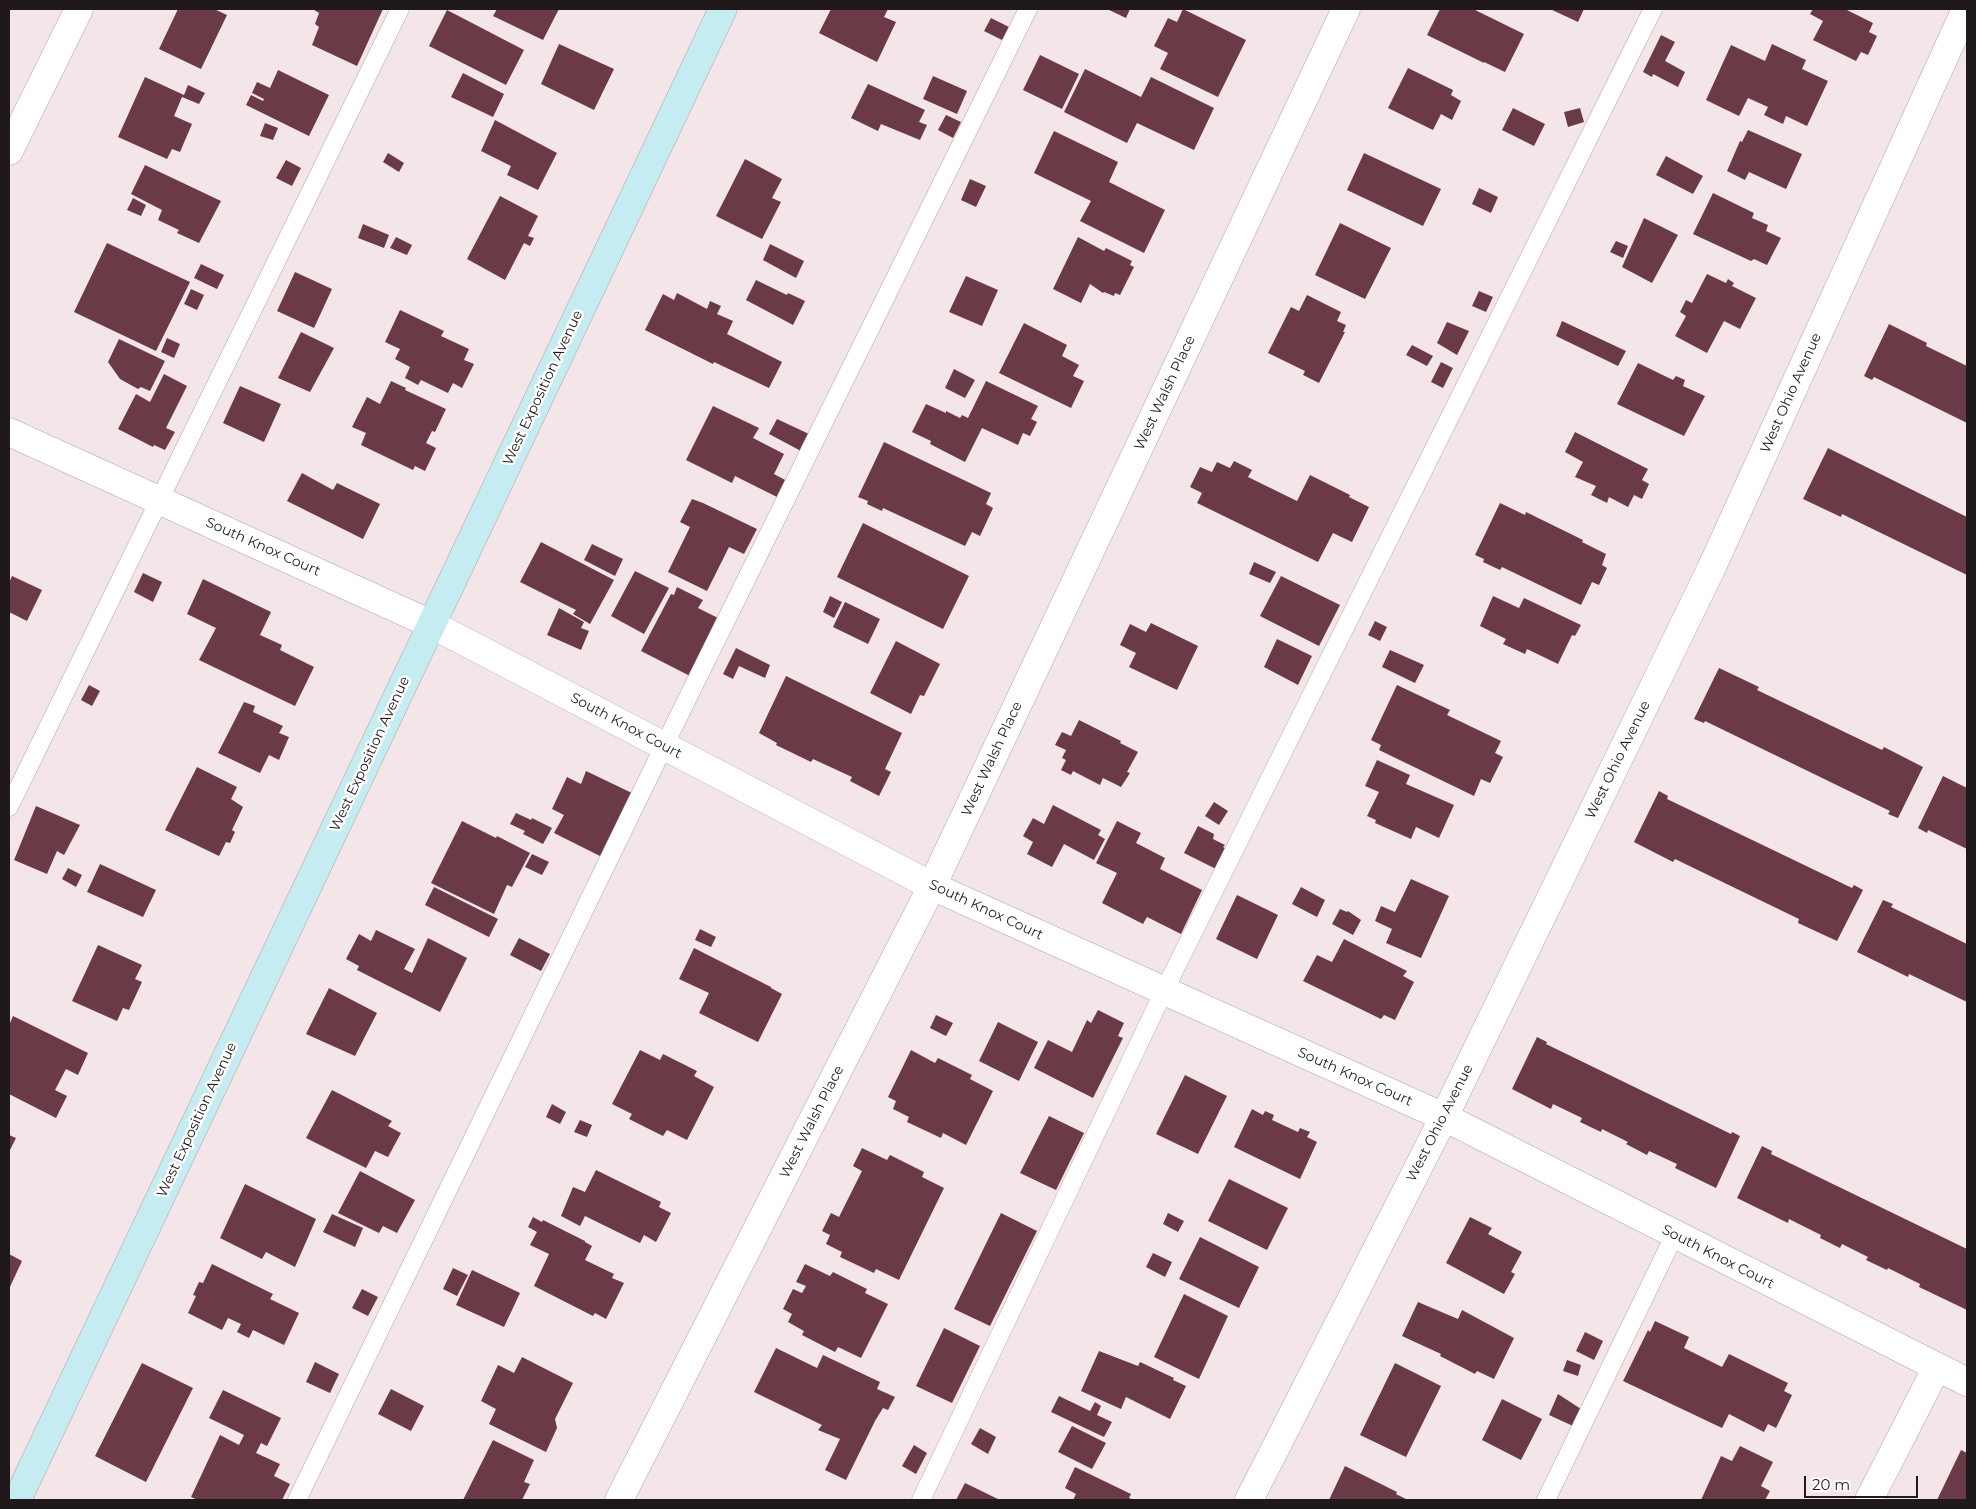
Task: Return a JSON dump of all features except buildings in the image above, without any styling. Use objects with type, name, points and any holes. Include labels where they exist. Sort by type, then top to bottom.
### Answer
[{"type":"street","points":[[9,151],[79,9]]},
{"type":"street","name":"West Exposition Avenue","points":[[18,1500],[723,9]]},
{"type":"street","name":"West Walsh Place","points":[[619,1500],[932,886],[1346,9]]},
{"type":"street","name":"West Ohio Avenue","points":[[1249,1500],[1444,1117],[1711,569],[1966,9]]},
{"type":"street","name":"South Knox Court","points":[[9,432],[431,624],[932,886],[1444,1117],[1967,1382]]},
{"type":"street","points":[[1869,1500],[1936,1367]]},
{"type":"lane","points":[[9,807],[400,9]]},
{"type":"lane","points":[[297,1500],[664,746],[1028,9]]},
{"type":"lane","points":[[921,1500],[1164,991],[1653,9]]},
{"type":"lane","points":[[1546,1500],[1675,1234]]}]
